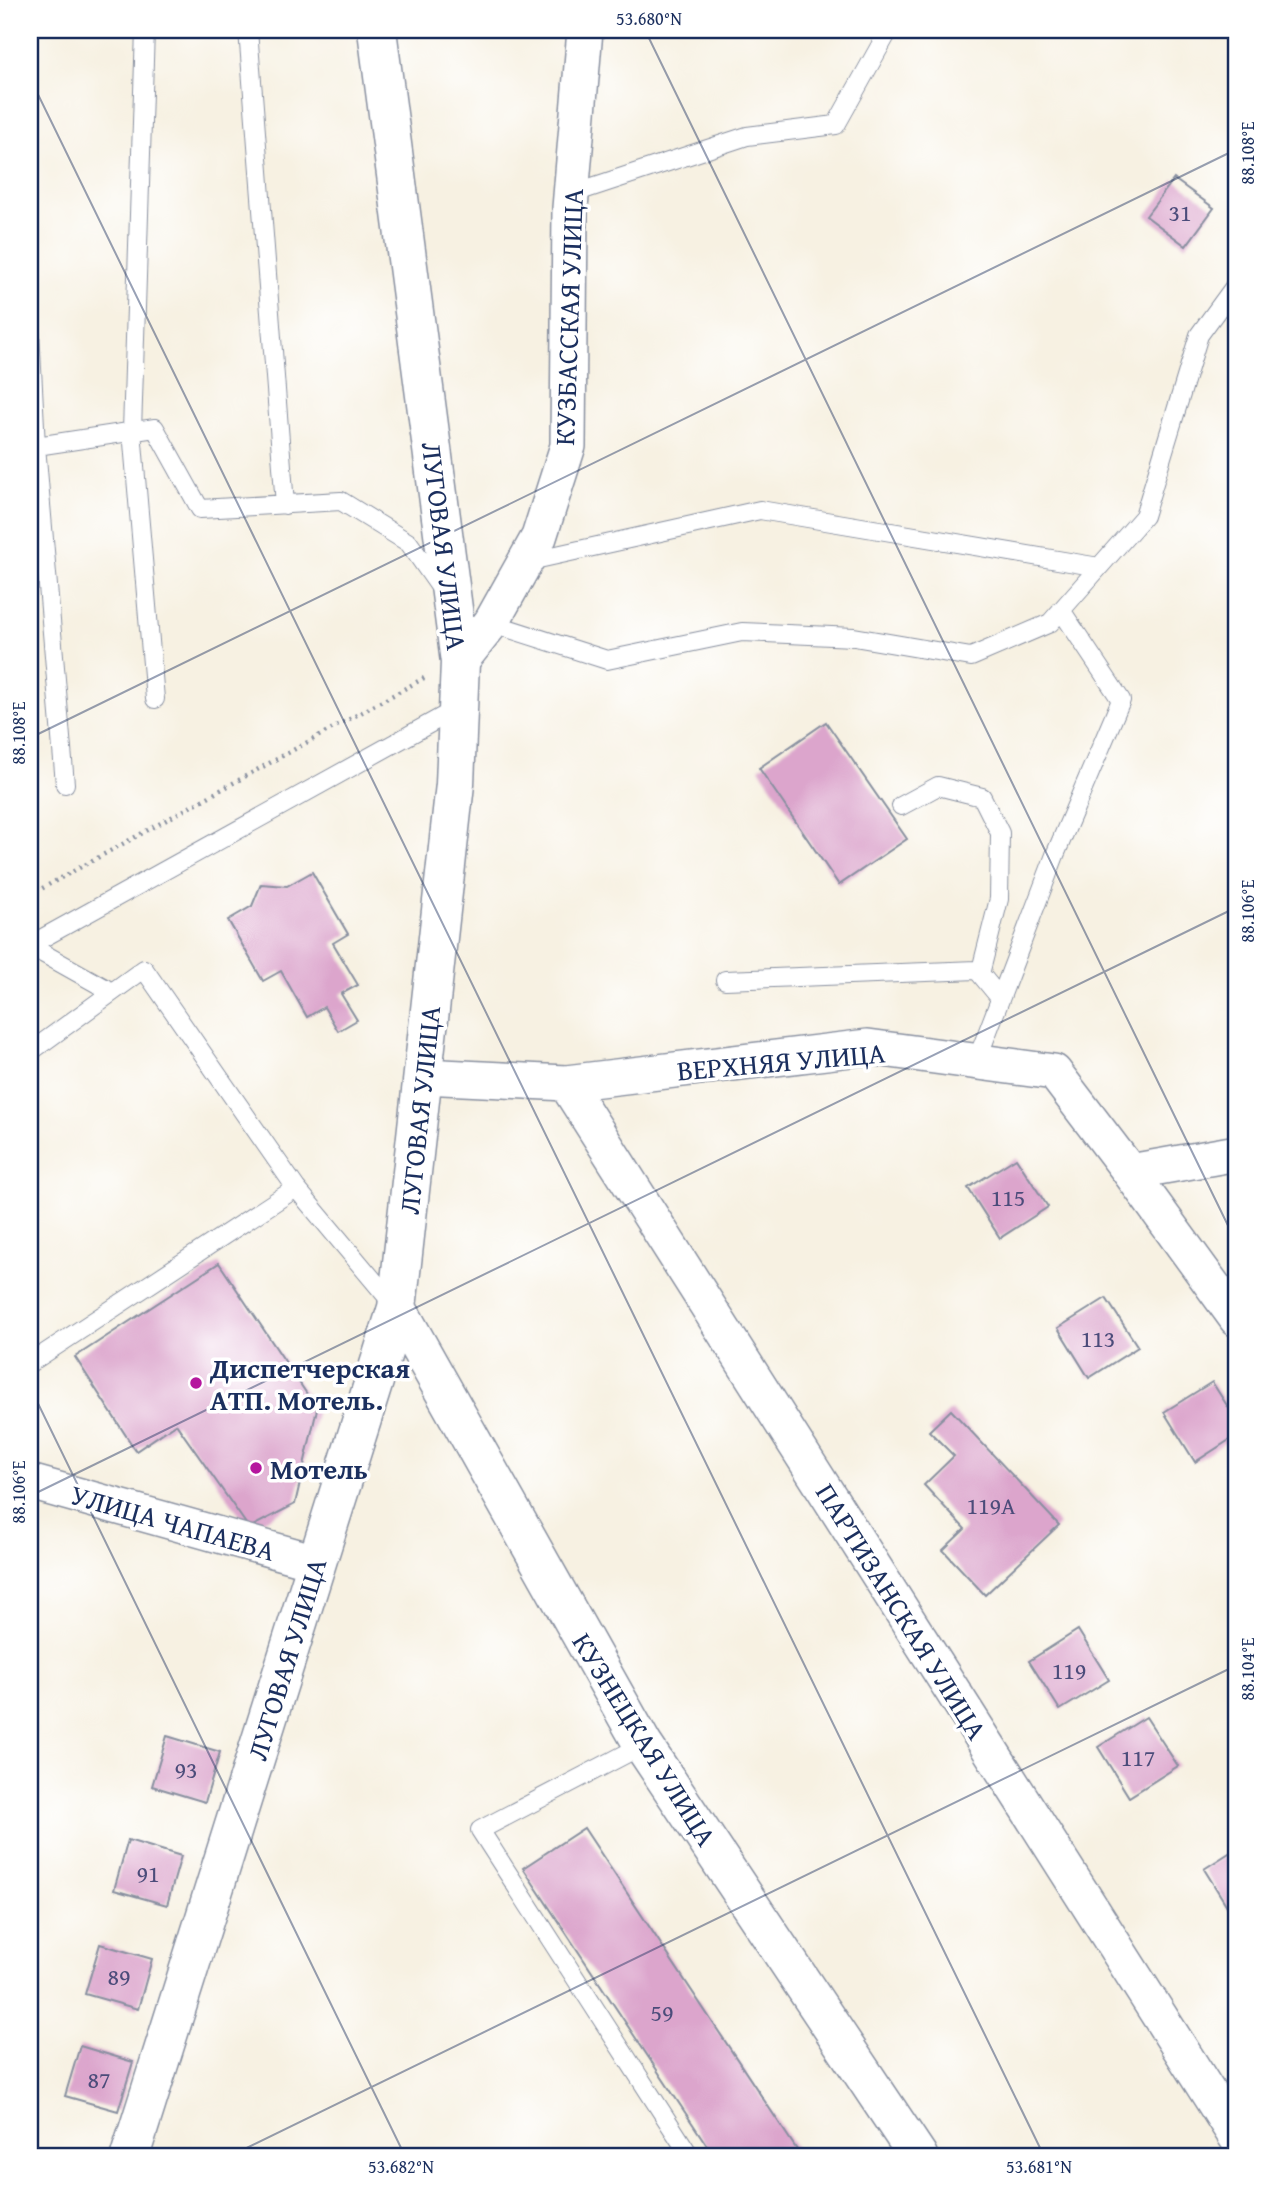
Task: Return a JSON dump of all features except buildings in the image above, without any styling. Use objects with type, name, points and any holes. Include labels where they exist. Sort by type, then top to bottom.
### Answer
[{"type":"main road","name":"ЛУГОВАЯ УЛИЦА","points":[[130,2156],[397,1308],[455,784],[460,660],[377,30]]},
{"type":"main road","name":"КУЗНЕЦКАЯ УЛИЦА","points":[[397,1308],[643,1745],[918,2156]]},
{"type":"street","name":"КУЗБАССКАЯ УЛИЦА","points":[[460,660],[491,623],[539,537],[568,446],[571,194],[585,30]]},
{"type":"street","name":"ВЕРХНЯЯ УЛИЦА","points":[[423,1076],[566,1083],[868,1047],[1054,1072],[1237,1319]]},
{"type":"street","name":"ПАРТИЗАНСКАЯ УЛИЦА","points":[[566,1083],[1237,2138]]},
{"type":"street","points":[[1130,1172],[1237,1153]]},
{"type":"street","name":"УЛИЦА ЧАПАЕВА","points":[[30,1482],[316,1562]]},
{"type":"lane","points":[[145,30],[132,431],[155,699]]},
{"type":"lane","points":[[248,30],[285,505]]},
{"type":"lane","points":[[571,194],[747,136],[836,125],[889,30]]},
{"type":"lane","points":[[491,623],[607,660],[742,632],[854,637],[971,657],[1050,623],[1144,516],[1199,335],[1237,283]]},
{"type":"lane","points":[[30,330],[33,446],[65,784]]},
{"type":"lane","points":[[33,446],[155,428],[200,509],[341,501],[408,543],[454,607]]},
{"type":"lane","points":[[525,562],[760,509],[1099,567]]},
{"type":"lane","points":[[977,1060],[1055,855],[1121,700],[1061,610]]},
{"type":"lane","points":[[30,945],[458,708]]},
{"type":"lane","points":[[901,806],[939,786],[982,797],[1000,833],[999,899],[980,974]]},
{"type":"lane","points":[[30,945],[112,992]]},
{"type":"lane","points":[[30,1052],[144,970],[296,1188],[397,1308]]},
{"type":"lane","points":[[725,980],[977,970],[1000,998]]},
{"type":"lane","points":[[30,1363],[296,1188]]},
{"type":"lane","points":[[643,1745],[480,1830],[690,2156]]},
{"type":"path","points":[[30,895],[460,660]]},
{"type":"place","name":"Диспетчерская АТП. Мотель.","points":[[196,1383]]},
{"type":"place","name":"Мотель","points":[[256,1468]]}]
